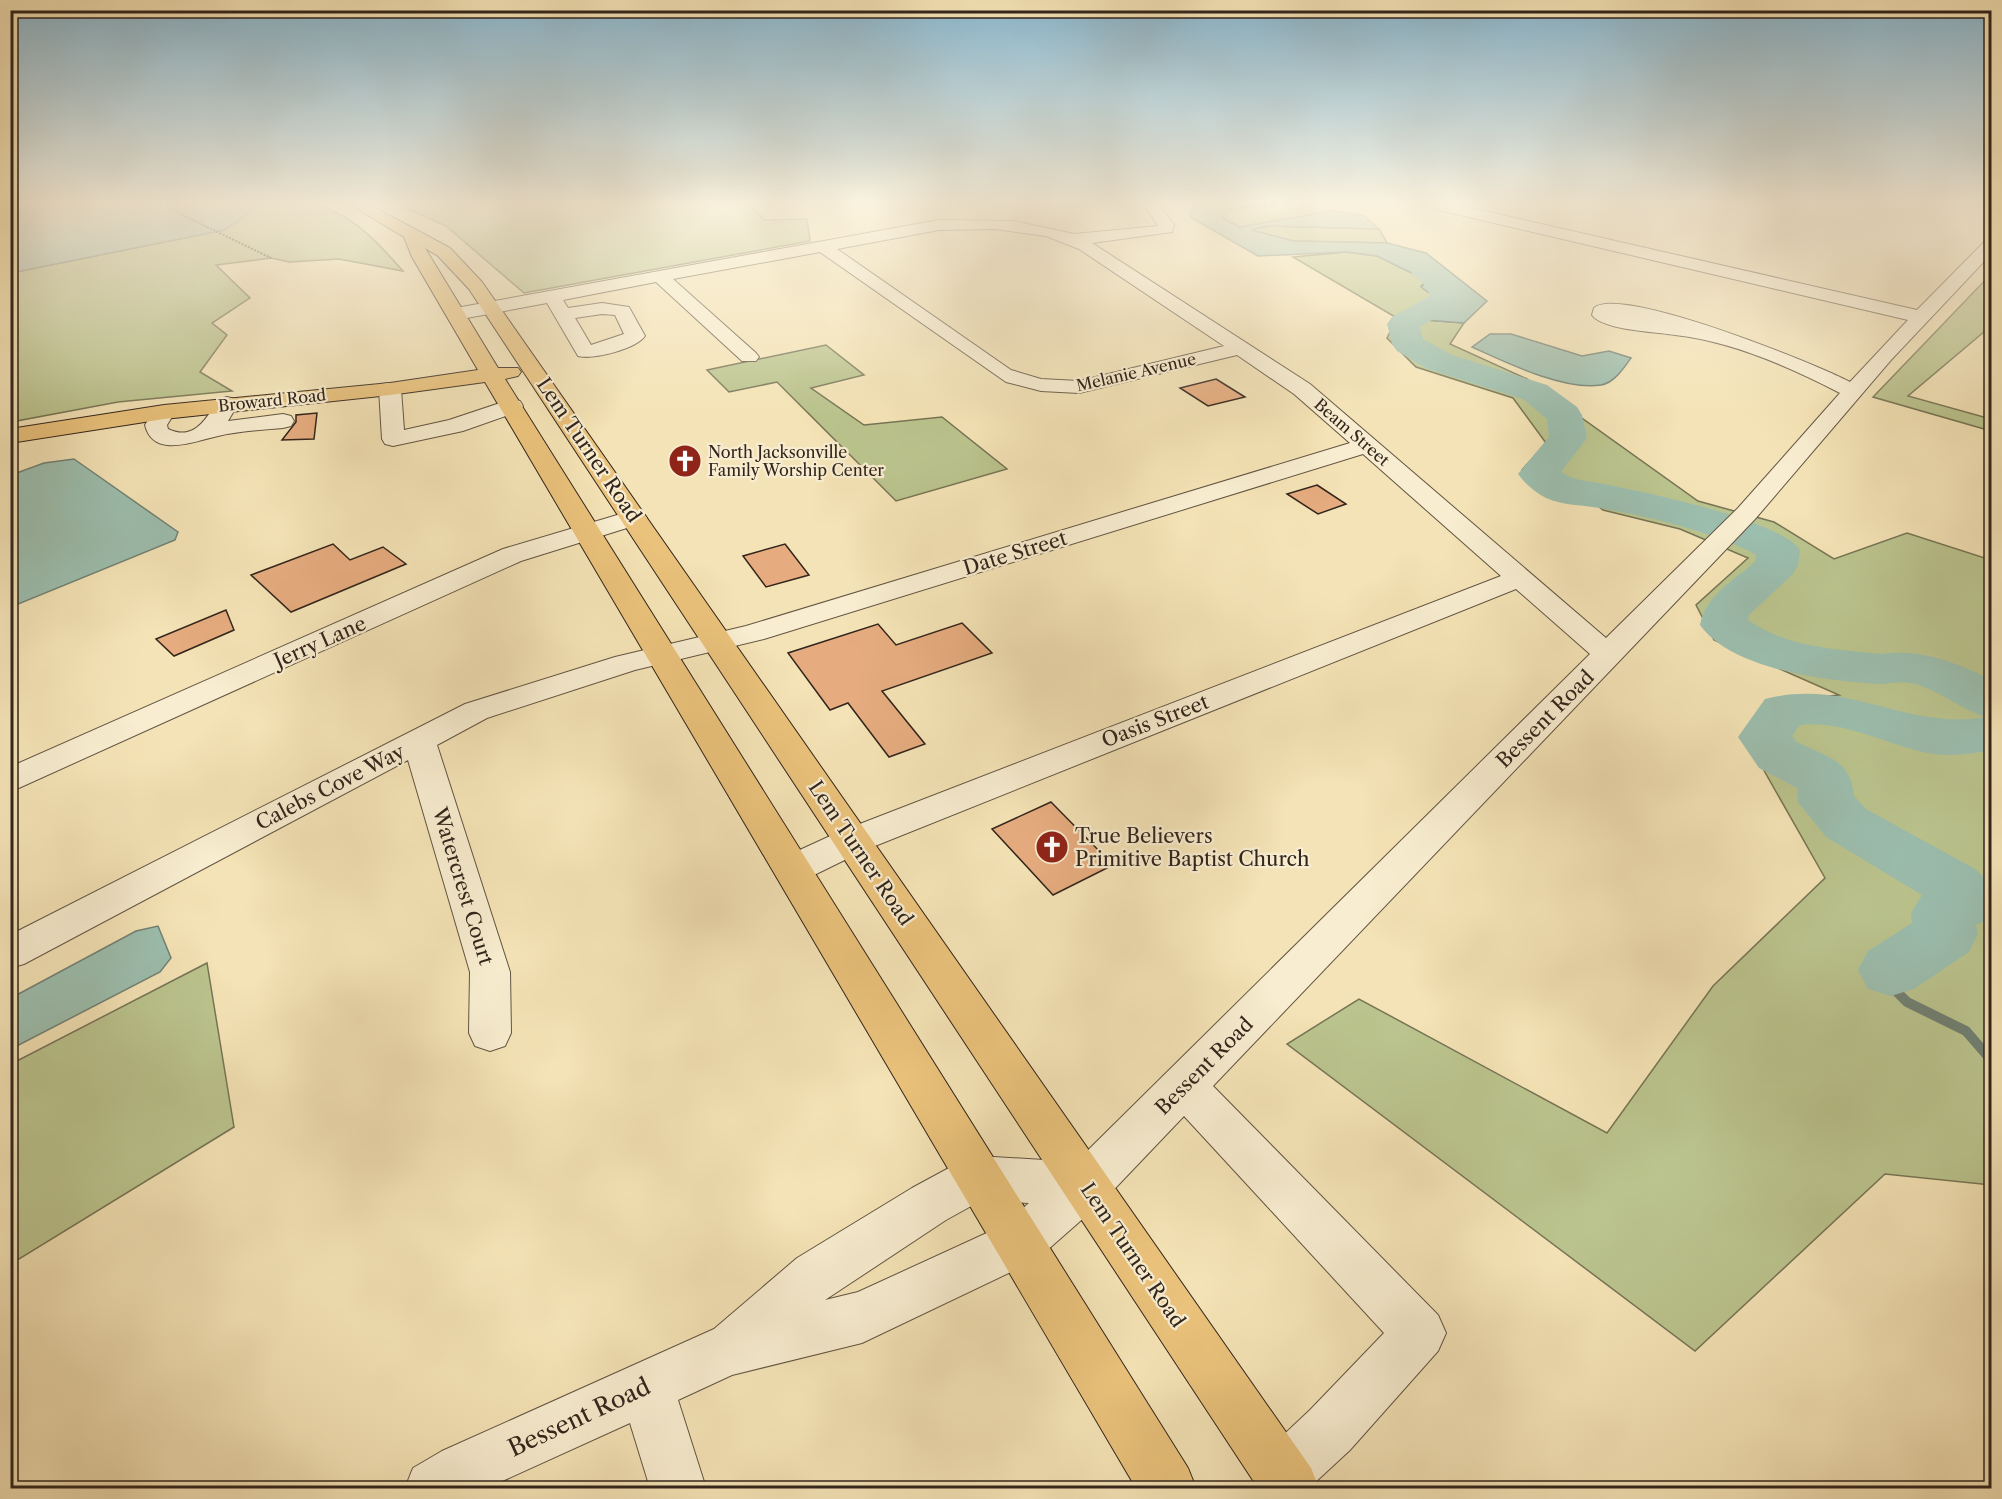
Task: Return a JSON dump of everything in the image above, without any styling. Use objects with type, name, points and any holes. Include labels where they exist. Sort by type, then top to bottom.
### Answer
[{"type":"main road","name":"Lem Turner Road","points":[[431,274],[793,869],[977,1178],[1168,1488]]},
{"type":"main road","name":"Lem Turner Road","points":[[465,274],[492,307],[1286,1482]]},
{"type":"main road","name":"Broward Road","points":[[10,436],[164,412],[390,389],[533,368]]},
{"type":"street","points":[[456,314],[670,274]]},
{"type":"street","name":"Melanie Avenue","points":[[862,274],[1004,374],[1035,385],[1058,388],[1079,387],[1241,348]]},
{"type":"street","name":"Beam Street","points":[[1128,274],[1302,389],[1608,655]]},
{"type":"street","points":[[1753,274],[1926,312]]},
{"type":"street","points":[[1772,274],[1926,312]]},
{"type":"street","name":"Bessent Road","points":[[433,1488],[462,1471],[728,1350],[862,1317],[1019,1243],[1086,1185],[1747,513],[1853,392],[1962,274]]},
{"type":"street","points":[[659,276],[749,357]]},
{"type":"street","points":[[552,296],[563,314]]},
{"type":"street","points":[[1710,333],[1817,374],[1853,392]]},
{"type":"street","points":[[390,389],[393,439],[454,426],[512,406]]},
{"type":"street","points":[[211,430],[227,404]]},
{"type":"street","points":[[164,412],[156,425],[158,433],[172,439],[193,438],[211,430],[283,421]]},
{"type":"street","name":"Date Street","points":[[662,655],[754,633],[1367,445]]},
{"type":"street","name":"Jerry Lane","points":[[10,781],[512,555],[634,518]]},
{"type":"street","name":"Oasis Street","points":[[793,869],[852,841],[1520,578]]},
{"type":"street","name":"Calebs Cove Way","points":[[10,953],[476,711],[662,655]]},
{"type":"street","name":"Watercrest Court","points":[[419,741],[490,972],[490,1034]]},
{"type":"street","points":[[1184,1086],[1420,1333],[1330,1430],[1286,1482]]},
{"type":"street","points":[[977,1178],[1086,1185]]},
{"type":"street","name":"Bessent Road","points":[[728,1350],[815,1276],[929,1204],[977,1178]]},
{"type":"street","points":[[646,1386],[678,1488]]},
{"type":"green space","points":[[11,274],[225,274],[250,298],[212,323],[227,335],[200,372],[232,391],[118,402],[11,422]]},
{"type":"green space","points":[[502,274],[629,274],[524,293]]},
{"type":"green space","points":[[1322,274],[1414,274],[1429,281],[1421,286],[1434,296],[1399,318],[1464,323],[1450,344],[1527,379],[1698,501],[1774,522],[1834,559],[1907,533],[1991,560],[1991,1185],[1885,1174],[1695,1351],[1287,1044],[1359,999],[1607,1133],[1713,986],[1825,878],[1749,744],[1765,702],[1839,695],[1714,640],[1696,605],[1748,558],[1680,529],[1603,510],[1591,501],[1536,487],[1522,470],[1546,443],[1513,398],[1416,367],[1387,338],[1397,318]]},
{"type":"green space","points":[[1991,274],[1991,326],[1908,396],[1991,419],[1991,431],[1873,397]]},
{"type":"green space","points":[[826,345],[864,375],[811,388],[864,425],[942,417],[1007,469],[896,501],[777,382],[729,392],[707,370]]},
{"type":"green space","points":[[207,963],[234,1127],[11,1264],[11,1064]]},
{"type":"shaded area","points":[[1414,274],[1453,274],[1487,301],[1464,323],[1398,318],[1433,296],[1421,287],[1428,281]]},
{"type":"shaded area","points":[[1490,334],[1511,334],[1582,356],[1609,351],[1631,358],[1606,384],[1586,386],[1570,384],[1535,374],[1472,347]]},
{"type":"shaded area","points":[[74,459],[178,532],[175,540],[11,607],[11,475],[44,463]]},
{"type":"shaded area","points":[[158,926],[171,958],[160,972],[11,1049],[11,998],[136,931]]},
{"type":"building","points":[[1216,379],[1245,397],[1208,406],[1180,388]]},
{"type":"building","points":[[317,413],[314,439],[282,440],[296,422],[296,415]]},
{"type":"building","points":[[1317,485],[1346,504],[1318,514],[1287,494]]},
{"type":"building","points":[[333,544],[350,560],[383,547],[406,564],[291,612],[251,575]]},
{"type":"building","points":[[785,544],[809,575],[766,587],[743,556]]},
{"type":"building","points":[[226,610],[234,630],[174,656],[156,639]]},
{"type":"building","points":[[962,623],[992,653],[882,691],[925,744],[889,757],[848,703],[830,710],[788,653],[878,624],[896,645]]},
{"type":"building","name":"True Believers Primitive Baptist Church","points":[[1051,802],[1113,865],[1053,895],[992,829]]},
{"type":"waterway","points":[[1427,274],[1438,280],[1446,299],[1403,324],[1408,344],[1440,362],[1535,392],[1564,415],[1568,438],[1538,474],[1561,490],[1609,497],[1708,522],[1754,536],[1778,550],[1776,566],[1726,611],[1724,625],[1741,637],[1779,653],[1819,662],[1882,669],[1908,667],[1923,670],[1954,681],[1992,702]]},
{"type":"waterway","points":[[1891,970],[1946,934],[1942,913],[1970,901],[1953,885],[1846,823],[1826,802],[1825,779],[1778,755],[1765,737],[1783,711],[1806,708],[1848,713],[1928,736],[1955,738],[1992,733]]},
{"type":"waterway","points":[[1891,970],[1884,979],[1907,1002],[1966,1031],[1992,1061]]},
{"type":"place","name":"North Jacksonville Family Worship Center","points":[[685,461]]},
{"type":"place","name":"True Believers Primitive Baptist Church","points":[[1052,847]]}]
